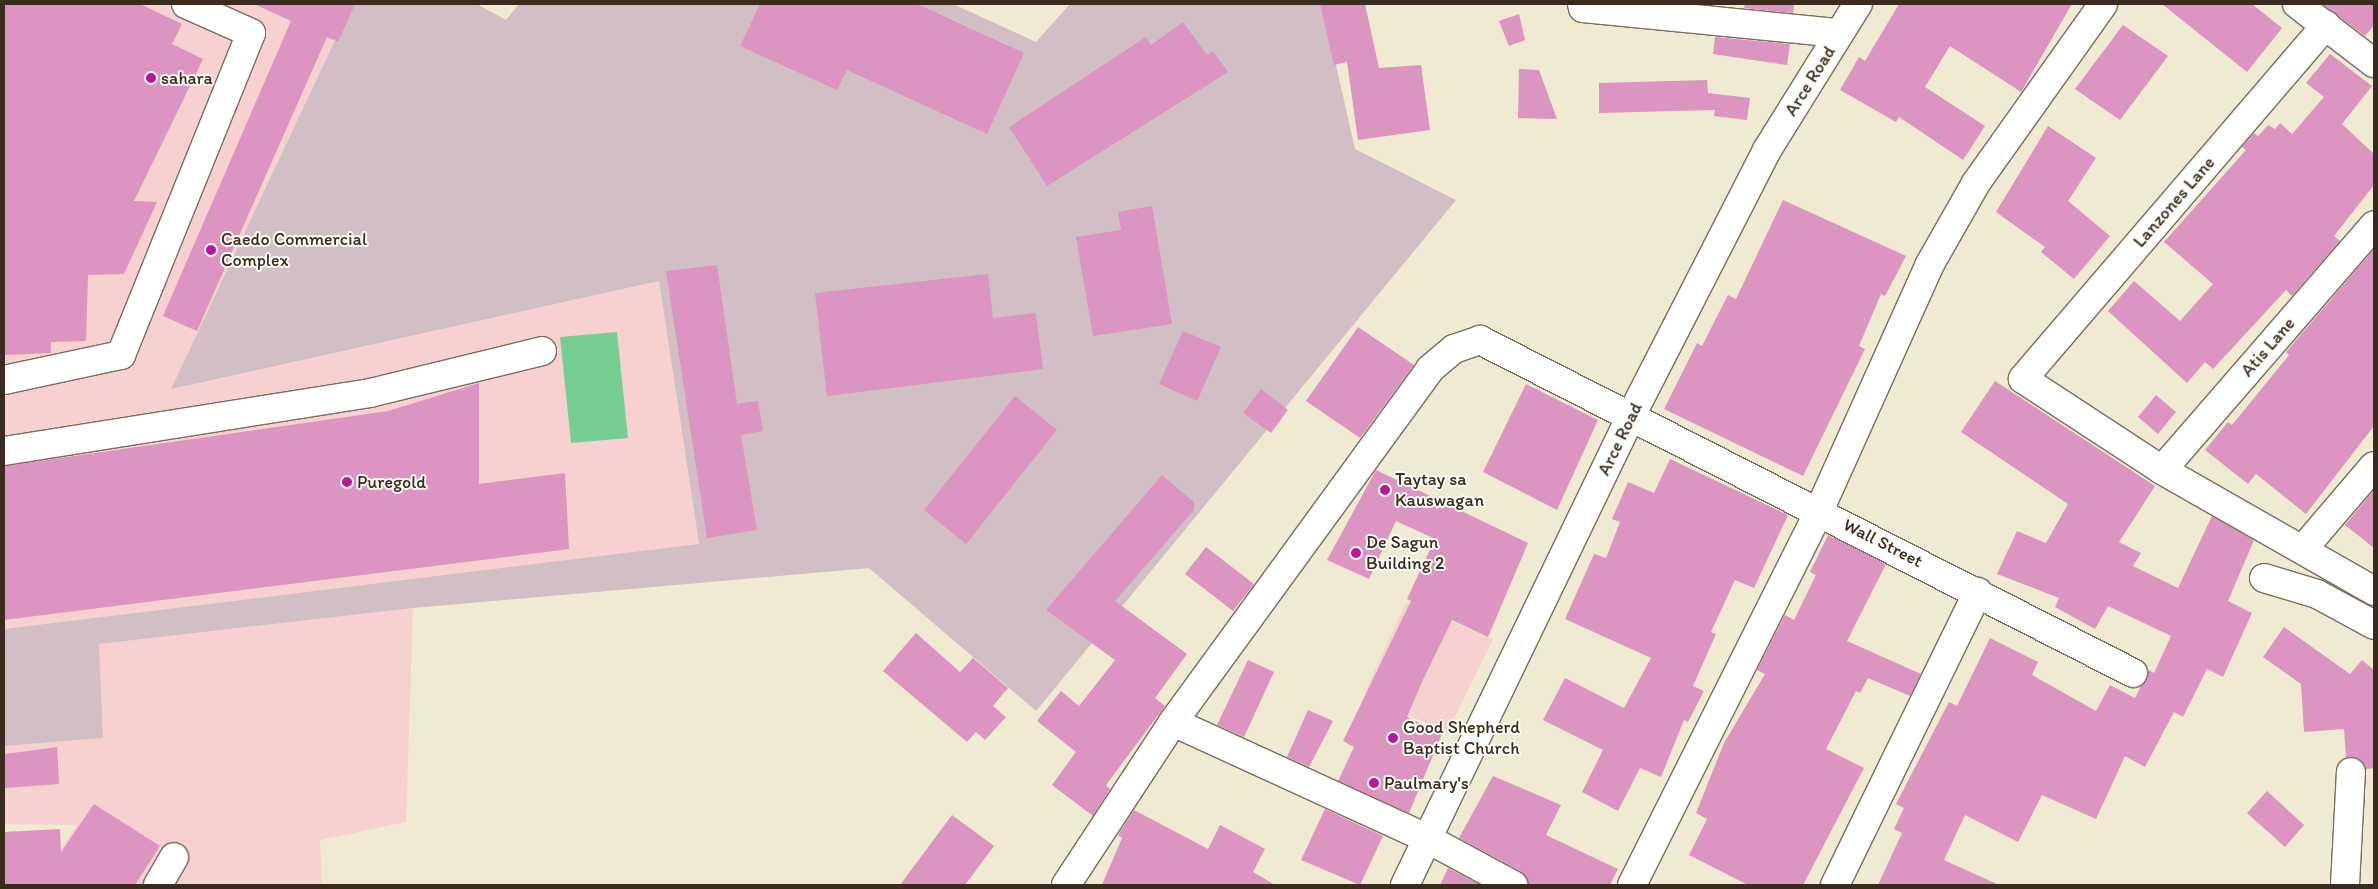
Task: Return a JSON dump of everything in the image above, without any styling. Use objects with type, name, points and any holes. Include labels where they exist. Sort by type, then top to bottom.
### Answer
[{"type":"street","points":[[4,380],[121,355],[251,33],[186,4]]},
{"type":"street","points":[[1582,4],[1582,8],[1839,33]]},
{"type":"street","name":"Arce Road","points":[[1404,885],[1428,839],[1632,414],[1767,150],[1858,4]]},
{"type":"street","points":[[1632,885],[1820,511],[1935,256],[1976,183],[2103,4]]},
{"type":"street","points":[[2312,14],[2374,63]]},
{"type":"street","name":"Lanzones Lane","points":[[2162,470],[2022,379],[2312,14]]},
{"type":"street","name":"Atis Lane","points":[[2162,470],[2374,225]]},
{"type":"street","name":"Wall Street","points":[[1066,885],[1173,722],[1430,370],[1454,348],[1480,340],[1632,414],[2133,673]]},
{"type":"street","points":[[4,451],[370,393],[542,352]]},
{"type":"street","points":[[2303,549],[2374,466]]},
{"type":"street","points":[[2162,470],[2374,591]]},
{"type":"street","points":[[2264,578],[2316,594],[2374,625]]},
{"type":"street","points":[[1835,885],[1978,592]]},
{"type":"street","points":[[1173,722],[1428,839],[1513,885]]},
{"type":"street","points":[[2345,885],[2351,772]]},
{"type":"street","points":[[158,885],[174,857]]},
{"type":"shaded area","name":"Puregold","points":[[4,4],[352,4],[171,389],[659,281],[699,545],[4,629]]},
{"type":"shaded area","points":[[352,4],[477,4],[506,20],[519,4],[953,4],[1036,42],[1070,4],[1322,4],[1355,149],[1456,200],[1036,711],[869,568],[413,608],[99,644],[103,738],[4,746],[4,629],[699,544],[659,281],[171,389]]},
{"type":"shaded area","points":[[1406,603],[1493,639],[1447,733],[1364,694]]},
{"type":"shaded area","points":[[413,608],[406,822],[320,840],[322,885],[36,885],[77,825],[4,824],[4,746],[103,738],[99,644]]},
{"type":"green space","points":[[617,332],[628,438],[571,443],[560,337]]},
{"type":"building","points":[[4,4],[140,4],[182,24],[172,44],[203,59],[134,201],[157,202],[124,274],[88,275],[86,341],[51,342],[51,353],[4,355]]},
{"type":"building","points":[[254,4],[355,4],[338,42],[327,37],[197,331],[163,316],[291,21]]},
{"type":"building","points":[[760,4],[917,4],[1024,53],[987,134],[847,70],[837,90],[740,46]]},
{"type":"building","points":[[1320,4],[1365,4],[1379,68],[1421,65],[1430,130],[1358,140],[1347,62],[1334,65]]},
{"type":"building","points":[[1745,4],[1794,4],[1793,13],[1744,8]]},
{"type":"building","points":[[1899,4],[2072,4],[2021,92],[1950,46],[1925,87],[1985,126],[1963,160],[1899,117],[1896,122],[1840,90],[1859,57],[1865,61]]},
{"type":"building","points":[[2162,4],[2252,4],[2282,28],[2247,72]]},
{"type":"building","points":[[2322,4],[2374,4],[2374,25],[2365,36]]},
{"type":"building","points":[[1519,14],[1525,40],[1509,46],[1499,21]]},
{"type":"building","points":[[1183,22],[1207,55],[1213,51],[1228,72],[1047,186],[1009,127],[1146,37],[1151,45]]},
{"type":"building","points":[[2123,25],[2168,56],[2120,120],[2075,89]]},
{"type":"building","points":[[1715,37],[1790,44],[1787,65],[1713,54]]},
{"type":"building","points":[[2330,54],[2372,86],[2342,124],[2374,154],[2374,185],[2334,236],[2340,241],[2292,296],[2286,290],[2213,369],[2205,362],[2187,383],[2108,311],[2134,281],[2180,321],[2213,284],[2164,242],[2246,150],[2242,147],[2254,133],[2258,136],[2268,125],[2275,129],[2280,123],[2292,134],[2324,97],[2306,83]]},
{"type":"building","points":[[1519,69],[1539,70],[1557,119],[1518,118]]},
{"type":"building","points":[[1707,80],[1708,93],[1750,98],[1747,120],[1714,116],[1715,110],[1599,113],[1599,83]]},
{"type":"building","points":[[2048,126],[2096,158],[2068,201],[2110,236],[2074,279],[2041,252],[2045,247],[1996,212]]},
{"type":"building","points":[[1783,200],[1906,256],[1885,296],[1881,294],[1859,346],[1865,349],[1803,476],[1664,409],[1697,343],[1702,346],[1728,295],[1736,299]]},
{"type":"building","points":[[1152,206],[1172,324],[1093,336],[1076,237],[1121,230],[1118,212]]},
{"type":"building","points":[[2374,249],[2374,426],[2306,514],[2256,474],[2248,484],[2205,450],[2228,422],[2232,425],[2289,355],[2286,352]]},
{"type":"building","points":[[717,265],[737,404],[758,401],[763,431],[741,435],[757,530],[707,538],[666,271]]},
{"type":"building","points":[[988,274],[993,318],[1036,313],[1043,369],[827,396],[815,293]]},
{"type":"building","points":[[1358,327],[1414,365],[1360,438],[1306,401]]},
{"type":"building","points":[[1183,331],[1221,347],[1197,401],[1159,384]]},
{"type":"building","points":[[1995,381],[2155,486],[2119,542],[2141,553],[2133,566],[2178,588],[2212,516],[2254,540],[2228,601],[2252,613],[2223,677],[2207,669],[2183,717],[2174,712],[2145,767],[2125,756],[2096,819],[2042,795],[2018,842],[1965,815],[1944,860],[1999,885],[1878,885],[1902,833],[1894,829],[1904,808],[1896,804],[1949,702],[1957,706],[1990,638],[2038,662],[2032,675],[2096,711],[2110,685],[2135,698],[2149,670],[2154,673],[2171,636],[2108,606],[2095,629],[2055,607],[2059,598],[1997,574],[2017,531],[2046,543],[2068,504],[1961,432]]},
{"type":"building","points":[[479,383],[479,484],[565,473],[569,549],[4,620],[4,466],[388,411]]},
{"type":"building","points":[[1526,384],[1598,420],[1557,510],[1483,472]]},
{"type":"building","points":[[1261,389],[1288,410],[1271,433],[1243,413]]},
{"type":"building","points":[[2156,395],[2176,412],[2158,434],[2138,417]]},
{"type":"building","points":[[1015,396],[1057,430],[966,544],[924,510]]},
{"type":"building","points":[[1670,459],[1788,515],[1754,588],[1735,580],[1711,632],[1716,634],[1693,686],[1704,691],[1688,722],[1684,720],[1661,777],[1640,768],[1618,811],[1582,792],[1603,750],[1543,720],[1565,678],[1624,708],[1651,658],[1565,619],[1594,554],[1606,558],[1620,522],[1612,519],[1628,482],[1654,493]]},
{"type":"building","points":[[1376,470],[1528,543],[1488,637],[1452,620],[1421,684],[1407,717],[1442,734],[1409,813],[1338,781],[1354,747],[1343,741],[1411,601],[1407,599],[1435,539],[1396,521],[1369,579],[1327,560]]},
{"type":"building","points":[[1162,475],[1194,502],[1194,510],[1115,601],[1187,654],[1155,698],[1165,706],[1106,785],[1110,789],[1093,816],[1052,785],[1076,752],[1037,721],[1061,691],[1079,706],[1115,660],[1046,610]]},
{"type":"building","points":[[2374,490],[2374,548],[2345,525]]},
{"type":"building","points":[[1828,535],[1886,564],[1847,641],[1921,674],[1910,696],[1868,678],[1860,693],[1856,691],[1826,749],[1864,768],[1803,885],[1748,885],[1689,855],[1707,819],[1696,813],[1724,743],[1765,674],[1757,670],[1785,615],[1794,620],[1816,575],[1810,572]]},
{"type":"building","points":[[1206,547],[1254,584],[1233,611],[1185,574]]},
{"type":"building","points":[[2284,627],[2350,674],[2362,660],[2374,670],[2374,768],[2366,769],[2359,759],[2346,757],[2344,729],[2304,732],[2301,684],[2263,657]]},
{"type":"building","points":[[916,633],[960,672],[973,658],[1008,688],[993,706],[1006,717],[985,740],[976,732],[967,742],[883,671]]},
{"type":"building","points":[[1248,660],[1274,672],[1244,737],[1217,725]]},
{"type":"building","points":[[1308,710],[1333,721],[1309,767],[1287,757]]},
{"type":"building","points":[[57,747],[59,784],[5,788],[5,754]]},
{"type":"building","points":[[1493,776],[1561,805],[1546,835],[1618,869],[1610,885],[1529,885],[1520,871],[1459,838]]},
{"type":"building","points":[[2267,791],[2304,825],[2285,847],[2247,813]]},
{"type":"building","points":[[94,804],[160,846],[135,885],[4,885],[4,832],[60,829],[61,852]]},
{"type":"building","points":[[1325,809],[1383,836],[1360,885],[1301,860]]},
{"type":"building","points":[[1134,810],[1208,849],[1220,825],[1265,849],[1253,872],[1275,885],[1102,885],[1122,838],[1118,835]]},
{"type":"building","points":[[952,815],[994,846],[965,885],[900,885]]},
{"type":"building","points":[[1448,868],[1481,885],[1440,885]]},
{"type":"place","name":"sahara","points":[[151,78]]},
{"type":"place","name":"Caedo Commercial Complex","points":[[211,250]]},
{"type":"place","name":"Puregold","points":[[347,482]]},
{"type":"place","name":"Taytay sa Kauswagan","points":[[1385,490]]},
{"type":"place","name":"De Sagun Building 2","points":[[1356,553]]},
{"type":"place","name":"Good Shepherd Baptist Church","points":[[1393,738]]},
{"type":"place","name":"Paulmary's","points":[[1374,783]]}]
